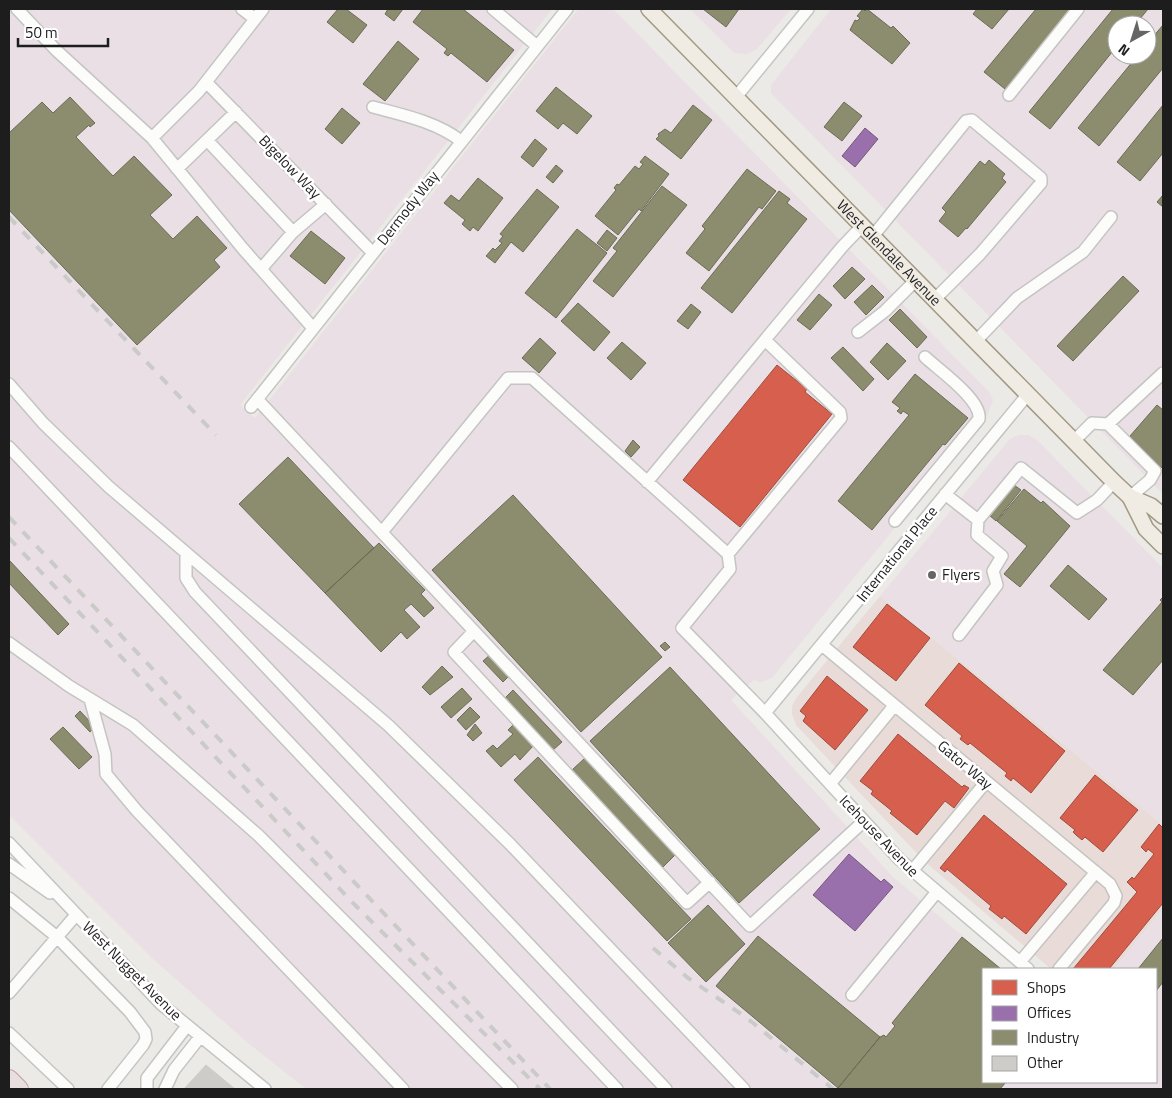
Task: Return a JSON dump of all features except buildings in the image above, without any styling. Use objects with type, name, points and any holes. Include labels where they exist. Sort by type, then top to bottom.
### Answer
[{"type":"highway","points":[[9,1079],[19,1089]]},
{"type":"main road","name":"West Glendale Avenue","points":[[649,9],[1114,482],[1130,496],[1151,506],[1163,516]]},
{"type":"main road","name":"West Glendale Avenue","points":[[1130,496],[1146,529],[1163,546]]},
{"type":"street","points":[[17,9],[62,56],[152,138],[261,269],[314,328]]},
{"type":"street","points":[[242,9],[255,19]]},
{"type":"street","points":[[152,138],[206,82],[263,9]]},
{"type":"street","points":[[493,9],[537,46]]},
{"type":"street","name":"Dermody Way","points":[[382,532],[254,403],[566,9]]},
{"type":"street","points":[[1009,95],[1078,9]]},
{"type":"street","points":[[736,97],[805,10]]},
{"type":"street","name":"Bigelow Way","points":[[206,82],[373,253]]},
{"type":"street","points":[[373,107],[418,120],[452,134],[461,141]]},
{"type":"street","points":[[177,169],[236,112]]},
{"type":"street","points":[[647,482],[842,247],[868,230],[966,120],[972,120],[1041,178],[1041,183],[980,254],[935,299]]},
{"type":"street","points":[[208,140],[293,232]]},
{"type":"street","points":[[261,269],[293,232],[326,204]]},
{"type":"street","points":[[976,341],[1017,298],[1083,252],[1111,217]]},
{"type":"street","points":[[858,332],[885,311],[916,280]]},
{"type":"street","points":[[765,340],[840,412],[841,418],[728,554],[532,378],[508,378],[382,532],[750,926],[864,821]]},
{"type":"street","points":[[895,521],[978,421],[980,412],[974,401],[925,357]]},
{"type":"street","points":[[1108,424],[1163,373]]},
{"type":"street","points":[[9,384],[24,403],[72,452],[186,554],[388,725],[510,844],[744,1089]]},
{"type":"street","name":"International Place","points":[[765,713],[1028,394]]},
{"type":"street","points":[[978,421],[995,434]]},
{"type":"street","points":[[1074,441],[1092,423],[1108,424],[1155,471],[1150,480],[1130,496]]},
{"type":"street","points":[[9,446],[617,1089]]},
{"type":"street","points":[[959,635],[997,585],[993,571],[1002,556],[977,535],[978,520],[1021,468],[1078,513],[1097,500],[1114,482]]},
{"type":"street","points":[[946,494],[978,520]]},
{"type":"street","points":[[906,507],[923,522]]},
{"type":"street","points":[[186,554],[186,578],[195,592],[666,1089]]},
{"type":"street","name":"Icehouse Avenue","points":[[728,554],[730,569],[682,628],[765,713],[912,872],[1024,966]]},
{"type":"street","points":[[474,631],[454,652],[687,903],[710,882]]},
{"type":"street","points":[[9,644],[90,699],[134,725],[258,835],[512,1089]]},
{"type":"street","name":"Gator Way","points":[[822,645],[1110,884],[1116,896],[1114,903],[1060,968]]},
{"type":"street","points":[[90,699],[105,754],[106,774],[137,811],[403,1089]]},
{"type":"street","points":[[830,784],[894,706]]},
{"type":"street","points":[[912,872],[986,782]]},
{"type":"street","name":"West Nugget Avenue","points":[[9,843],[142,985],[200,1038],[265,1089]]},
{"type":"street","points":[[9,864],[73,912],[57,937],[9,993]]},
{"type":"street","points":[[1024,966],[1096,872]]},
{"type":"street","points":[[852,994],[936,893]]},
{"type":"street","points":[[9,898],[57,937],[130,1012],[145,1032],[146,1039],[108,1089]]},
{"type":"street","points":[[147,1089],[147,1078],[187,1026]]},
{"type":"street","points":[[9,1033],[68,1089]]},
{"type":"street","points":[[165,1089],[174,1070],[200,1038]]},
{"type":"shaded area","points":[[9,9],[552,9],[240,405],[255,418],[576,12],[579,9],[613,9],[990,393],[993,400],[988,414],[772,678],[761,682],[754,680],[731,700],[893,877],[1000,968],[982,968],[982,1083],[1157,1083],[1157,968],[1115,968],[1163,909],[1163,1089],[306,1089],[248,1043],[153,959],[9,815]]},
{"type":"shaded area","points":[[690,9],[791,9],[756,50],[746,54],[734,53]]},
{"type":"shaded area","points":[[831,9],[1163,9],[1163,494],[771,93],[771,85]]},
{"type":"shaded area","points":[[1019,435],[1028,435],[1037,440],[1163,568],[1163,825],[880,596],[1010,439]]},
{"type":"shaded area","points":[[880,596],[1163,825],[1163,909],[1115,968],[1050,968],[924,861],[796,725],[792,714],[792,706],[797,697]]},
{"type":"railway","points":[[9,217],[216,435]]},
{"type":"railway","points":[[9,517],[550,1089]]},
{"type":"railway","points":[[9,538],[355,905],[540,1089]]},
{"type":"railway","points":[[653,948],[688,978],[747,1018],[833,1089]]},
{"type":"place","name":"Flyers","points":[[932,575]]}]
